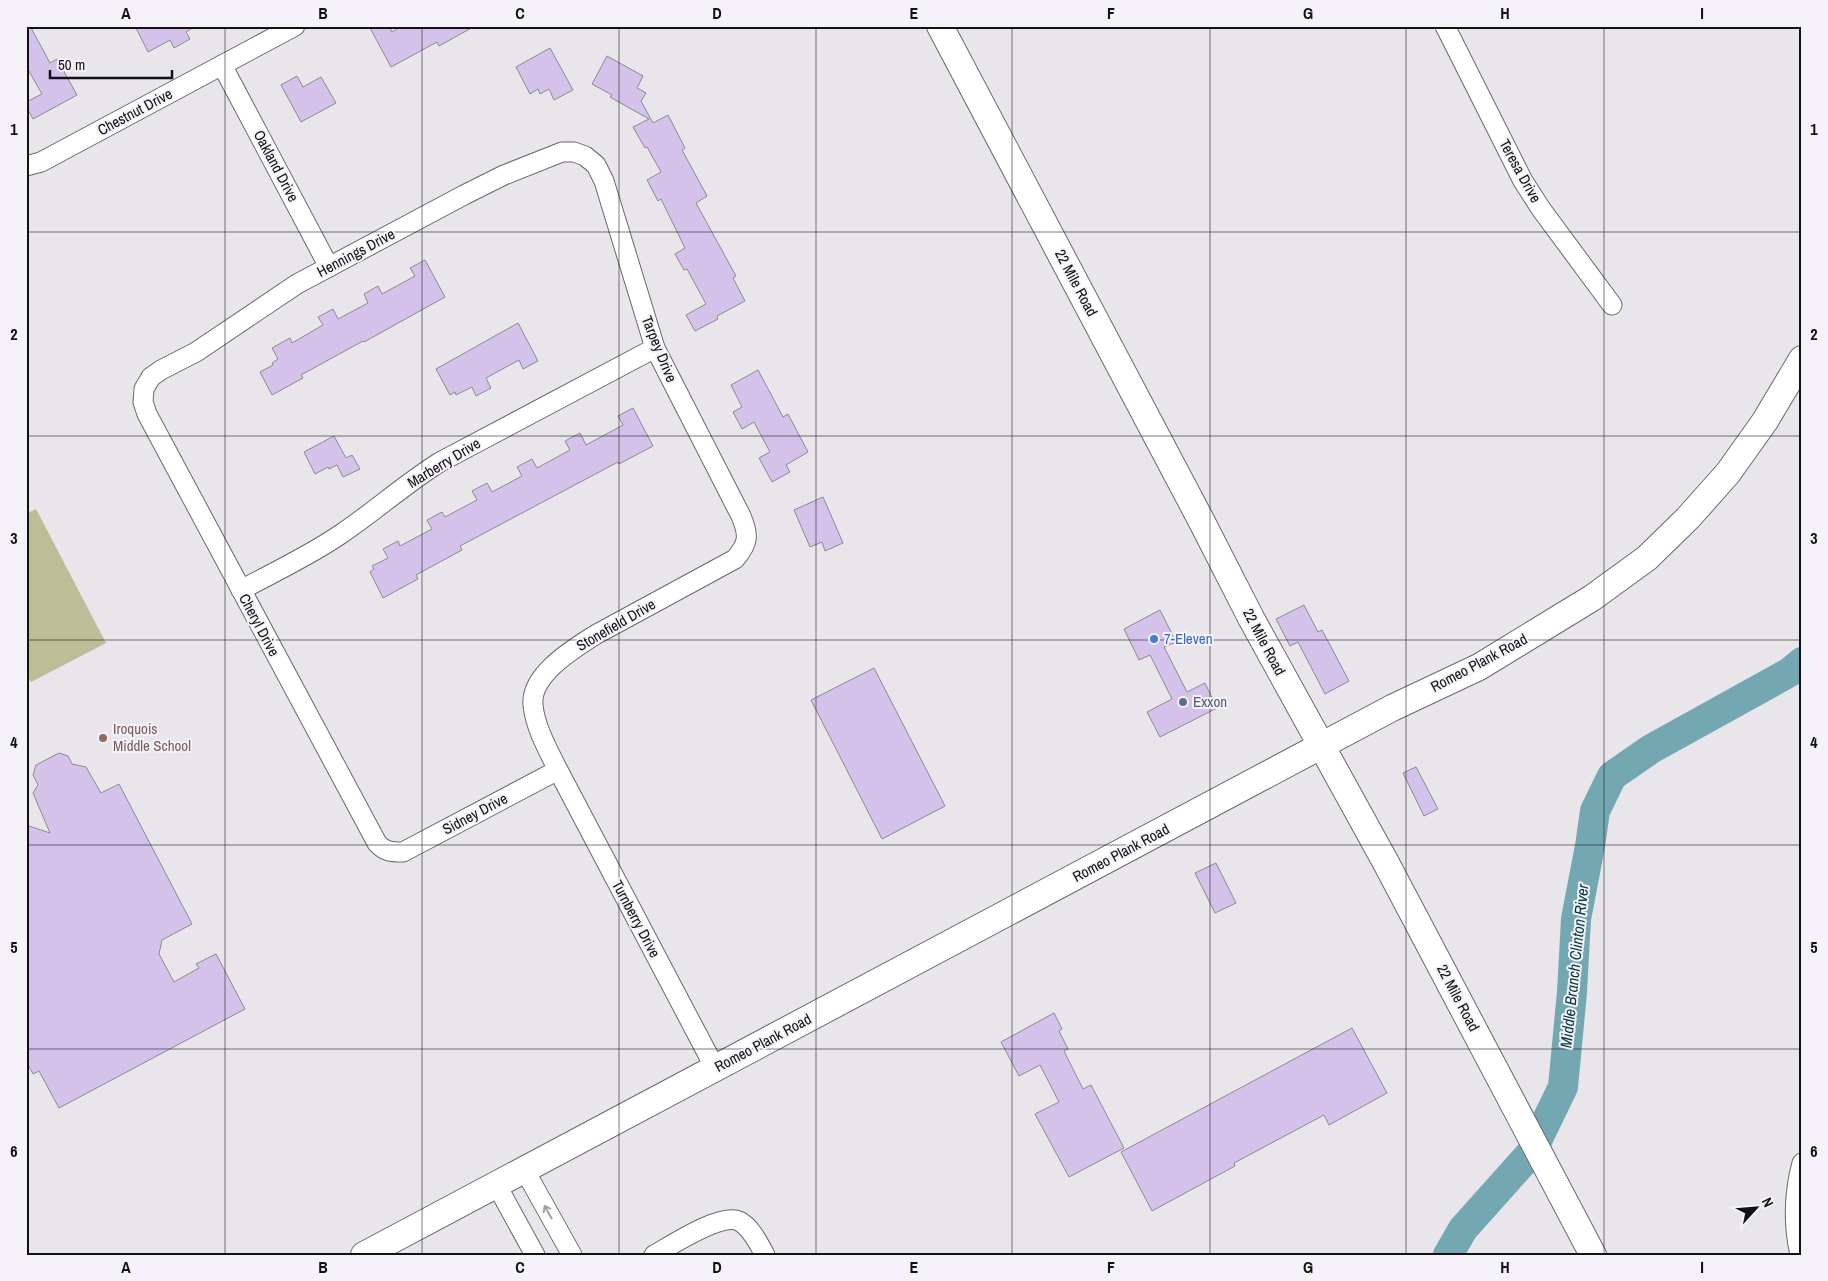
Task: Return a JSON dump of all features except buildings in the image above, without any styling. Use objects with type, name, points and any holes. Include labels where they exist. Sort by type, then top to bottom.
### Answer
[{"type":"main road","name":"22 Mile Road","points":[[940,26],[1198,513],[1251,618],[1385,861],[1593,1255]]},
{"type":"main road","name":"Romeo Plank Road","points":[[364,1255],[1392,708],[1478,667],[1592,598],[1646,558],[1688,518],[1728,473],[1765,422],[1802,359]]},
{"type":"street","name":"Chestnut Drive","points":[[26,166],[41,162],[295,26]]},
{"type":"street","name":"Teresa Drive","points":[[1445,26],[1523,181],[1541,209],[1612,305]]},
{"type":"street","name":"Oakland Drive","points":[[222,65],[329,267]]},
{"type":"street","name":"Hennings Drive","points":[[144,389],[150,378],[160,370],[196,352],[273,299],[464,195],[512,171],[562,152],[574,152],[585,156]]},
{"type":"street","name":"Tarpey Drive","points":[[585,156],[596,165],[604,181],[655,348],[741,516],[746,527],[747,538]]},
{"type":"street","name":"Marberry Drive","points":[[241,590],[314,551],[341,534],[415,478],[440,462],[655,348]]},
{"type":"street","name":"Cheryl Drive","points":[[144,389],[143,402],[147,414],[377,843],[382,849],[390,852]]},
{"type":"street","name":"Stonefield Drive","points":[[558,770],[535,716],[533,694],[538,683],[564,657],[595,635],[735,558],[744,548],[747,538]]},
{"type":"street","name":"Sidney Drive","points":[[390,852],[403,852],[558,770]]},
{"type":"street","name":"Turnberry Drive","points":[[558,770],[716,1068]]},
{"type":"street","points":[[1800,1255],[1795,1224],[1795,1204],[1802,1163]]},
{"type":"street","points":[[524,1169],[572,1255]]},
{"type":"street","points":[[496,1184],[535,1255]]},
{"type":"street","points":[[654,1255],[715,1222],[729,1220],[739,1221],[751,1232],[765,1255]]},
{"type":"green space","points":[[36,509],[106,643],[31,682],[26,674],[26,514]]},
{"type":"waterway","name":"Middle Branch Clinton River","points":[[1448,1255],[1463,1229],[1531,1153],[1563,1087],[1572,992],[1576,919],[1595,811],[1612,776],[1651,749],[1790,672],[1802,662]]},
{"type":"place","name":"7-Eleven","points":[[1154,639]]},
{"type":"place","name":"Exxon","points":[[1183,702]]},
{"type":"place","name":"Iroquois Middle School","points":[[103,738]]}]
